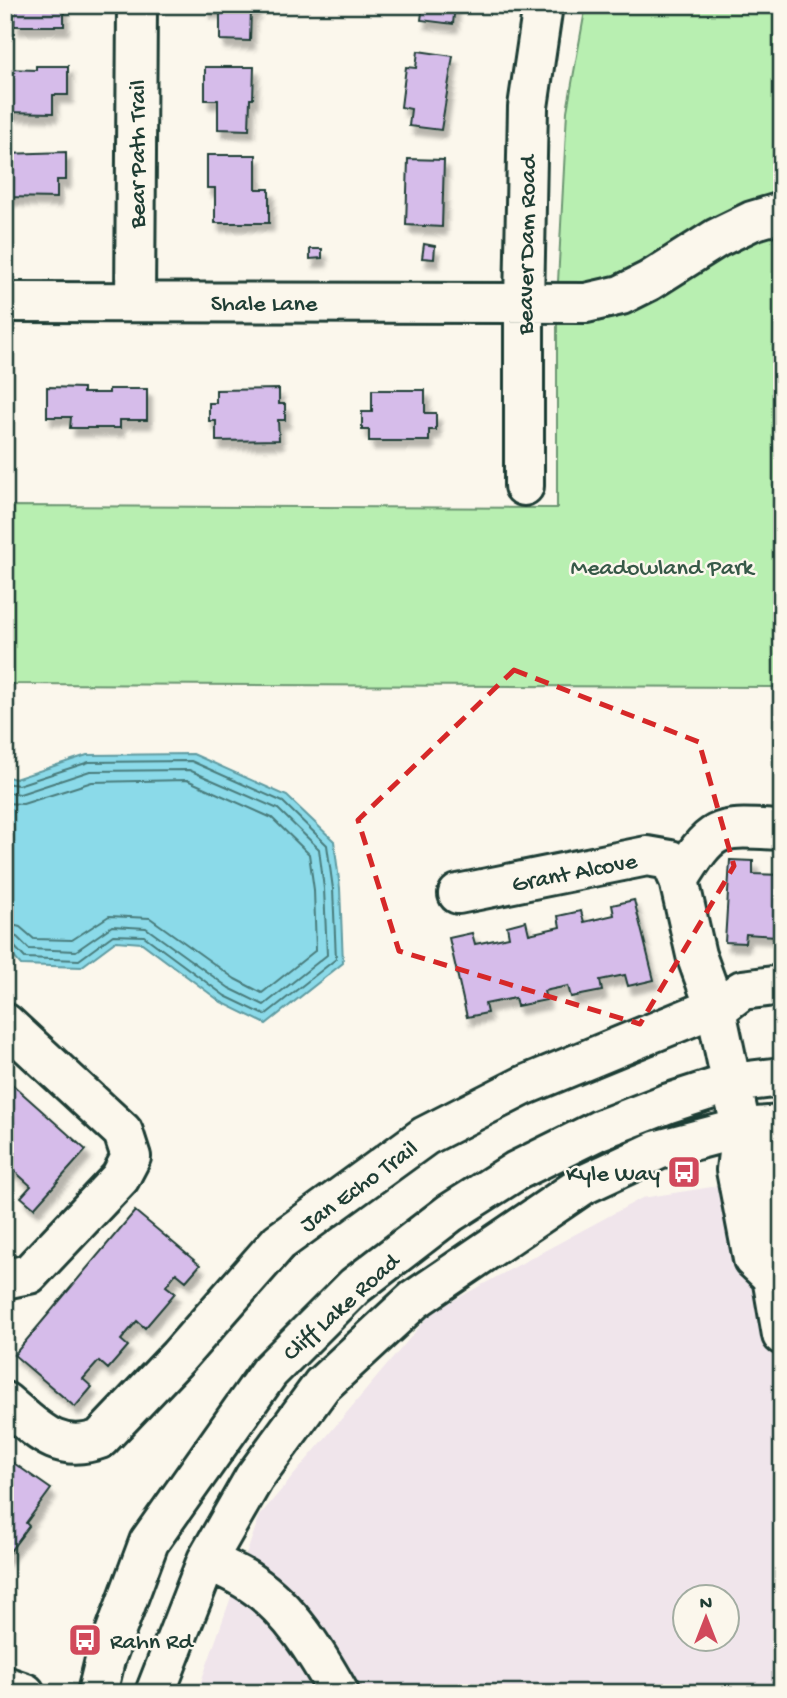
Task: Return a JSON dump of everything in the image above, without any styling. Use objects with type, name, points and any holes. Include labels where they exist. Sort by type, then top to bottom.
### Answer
[{"type":"street","name":"Bear Path Trail","points":[[135,302],[137,5]]},
{"type":"street","name":"Beaver Dam Road","points":[[524,486],[528,107],[543,5]]},
{"type":"street","name":"Shale Lane","points":[[5,302],[586,303],[621,295],[649,281],[717,238],[752,221],[782,212]]},
{"type":"street","points":[[772,1277],[752,1259],[736,1170],[741,1128],[716,1010],[696,955],[679,880],[701,844],[716,833],[734,828],[782,830]]},
{"type":"street","name":"Grant Alcove","points":[[457,894],[647,856],[670,860],[679,880]]},
{"type":"street","name":"Jan Echo Trail","points":[[5,1402],[58,1442],[85,1445],[100,1438],[178,1356],[279,1242],[425,1136],[523,1086],[708,1010],[716,1010],[742,990],[782,985]]},
{"type":"street","points":[[5,1023],[123,1132],[131,1157],[120,1178],[29,1274],[5,1279]]},
{"type":"street","name":"Cliff Lake Road","points":[[97,1693],[105,1660],[149,1542],[269,1372],[355,1286],[450,1213],[516,1171],[598,1130],[731,1083],[782,1077]]},
{"type":"street","name":"Cliff Lake Road","points":[[155,1693],[207,1560],[254,1478],[322,1385],[415,1300],[583,1185],[658,1150],[741,1128],[782,1125]]},
{"type":"street","points":[[741,1128],[768,1163],[779,1215],[781,1256],[772,1277],[782,1335]]},
{"type":"street","points":[[207,1560],[250,1582],[270,1598],[295,1625],[324,1665],[339,1693]]},
{"type":"street","points":[[5,1686],[25,1693]]},
{"type":"highlighted area","points":[[514,670],[699,742],[734,866],[640,1024],[399,951],[358,820]]},
{"type":"shaded area","points":[[782,1176],[782,1693],[197,1693],[260,1515],[432,1312],[642,1198]]},
{"type":"green space","name":"Meadowland Park","points":[[586,5],[782,5],[782,687],[5,684],[5,506],[557,508],[557,301],[567,111]]},
{"type":"water","points":[[193,754],[287,796],[334,841],[340,888],[343,963],[266,1024],[221,1002],[142,943],[116,941],[81,967],[21,965],[5,947],[5,776],[15,779],[87,755]]},
{"type":"building","points":[[15,5],[64,5],[64,26],[14,26]]},
{"type":"building","points":[[206,5],[255,5],[255,11],[251,10],[250,41],[220,40],[220,10],[206,10]]},
{"type":"building","points":[[423,5],[455,5],[453,24],[421,20]]},
{"type":"building","points":[[418,51],[453,56],[441,130],[409,126],[411,109],[401,107],[406,67],[416,68]]},
{"type":"building","points":[[36,66],[68,66],[68,95],[53,95],[53,113],[5,112],[6,69],[36,70]]},
{"type":"building","points":[[205,67],[254,67],[249,130],[218,129],[218,100],[205,100]]},
{"type":"building","points":[[66,152],[66,180],[57,180],[57,198],[6,197],[6,154]]},
{"type":"building","points":[[207,155],[256,155],[256,189],[269,189],[269,223],[215,223],[215,188],[207,188]]},
{"type":"building","points":[[408,159],[444,160],[442,227],[406,225]]},
{"type":"building","points":[[424,244],[435,246],[434,259],[422,258]]},
{"type":"building","points":[[310,249],[322,249],[322,258],[310,259]]},
{"type":"building","points":[[47,387],[83,388],[83,393],[109,393],[109,389],[147,389],[147,420],[120,420],[120,428],[70,428],[71,417],[47,417]]},
{"type":"building","points":[[279,389],[279,404],[285,404],[285,420],[278,420],[279,440],[216,441],[216,421],[209,421],[209,403],[216,403],[216,390]]},
{"type":"building","points":[[372,390],[425,390],[425,413],[436,413],[436,430],[429,430],[429,441],[369,441],[369,430],[362,430],[362,412],[372,412]]},
{"type":"building","points":[[730,860],[753,861],[753,874],[782,875],[782,946],[776,945],[776,936],[746,934],[745,943],[725,942]]},
{"type":"building","points":[[634,900],[654,980],[628,986],[625,975],[600,980],[602,991],[571,997],[568,986],[544,991],[546,1000],[517,1006],[515,998],[485,1004],[487,1013],[467,1017],[449,938],[472,933],[475,944],[509,937],[507,926],[526,921],[529,934],[560,927],[558,916],[581,911],[584,922],[614,915],[612,905]]},
{"type":"building","points":[[5,1078],[86,1150],[34,1208],[21,1197],[31,1186],[11,1168],[5,1174]]},
{"type":"building","points":[[135,1211],[200,1265],[186,1281],[176,1273],[166,1286],[175,1293],[145,1328],[137,1321],[121,1340],[128,1346],[108,1369],[99,1361],[83,1379],[92,1387],[75,1407],[14,1355]]},
{"type":"building","points":[[5,1457],[51,1489],[26,1523],[29,1526],[5,1558]]},
{"type":"place","name":"Kyle Way","points":[[684,1172]]},
{"type":"place","name":"Rahn Rd","points":[[85,1640]]}]
